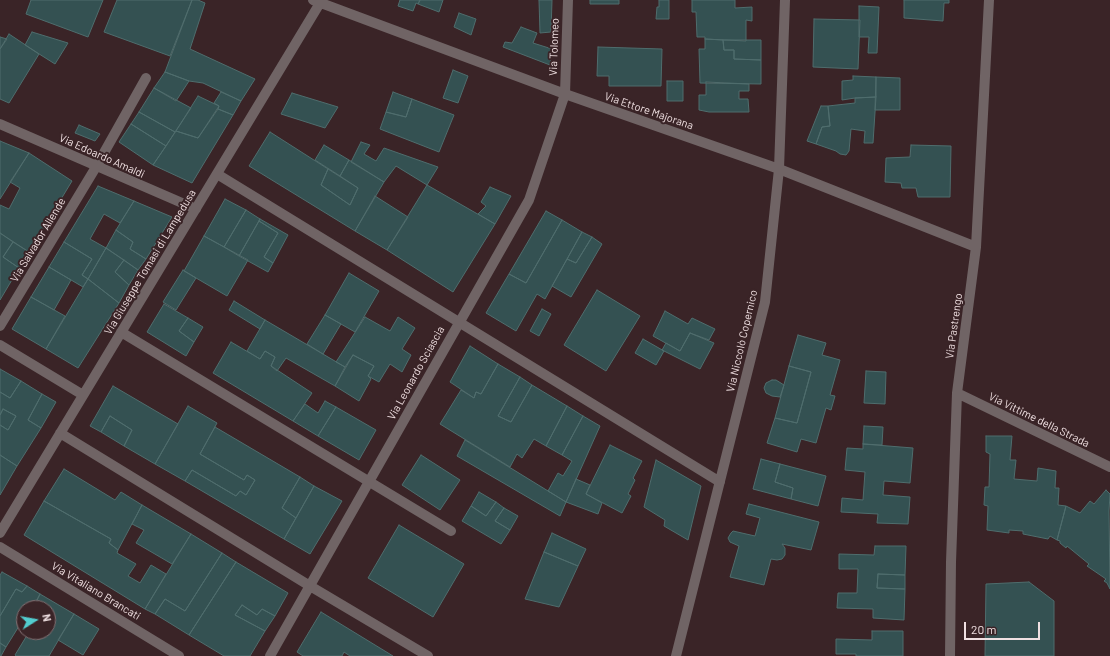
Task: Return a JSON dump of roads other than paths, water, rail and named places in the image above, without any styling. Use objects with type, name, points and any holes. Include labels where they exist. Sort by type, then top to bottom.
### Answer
[{"type":"street","name":"Via Tolomeo","points":[[565,94],[568,0]]},
{"type":"street","name":"Via Niccolò Copernico","points":[[676,656],[765,302],[779,169],[785,0]]},
{"type":"street","name":"Via Pastrengo","points":[[950,656],[951,562],[957,393],[976,247],[989,0]]},
{"type":"street","name":"Via Ettore Majorana","points":[[316,1],[565,94],[779,169],[976,247]]},
{"type":"street","name":"Via Giuseppe Tomasi di Lampedusa","points":[[0,533],[217,174],[316,1]]},
{"type":"street","name":"Via Salvador Allende","points":[[0,326],[96,167],[146,78]]},
{"type":"street","name":"Via Leonardo Sciascia","points":[[270,656],[528,200],[565,94]]},
{"type":"street","name":"Via Edoardo Amaldi","points":[[0,124],[96,167],[196,209]]},
{"type":"street","points":[[217,174],[720,482]]},
{"type":"street","points":[[121,332],[451,531]]},
{"type":"street","points":[[0,345],[83,395]]},
{"type":"street","name":"Via Vittime della Strada","points":[[957,393],[1110,467]]},
{"type":"street","points":[[60,433],[310,586],[428,656]]},
{"type":"street","name":"Via Vitaliano Brancati","points":[[0,547],[179,656]]}]
